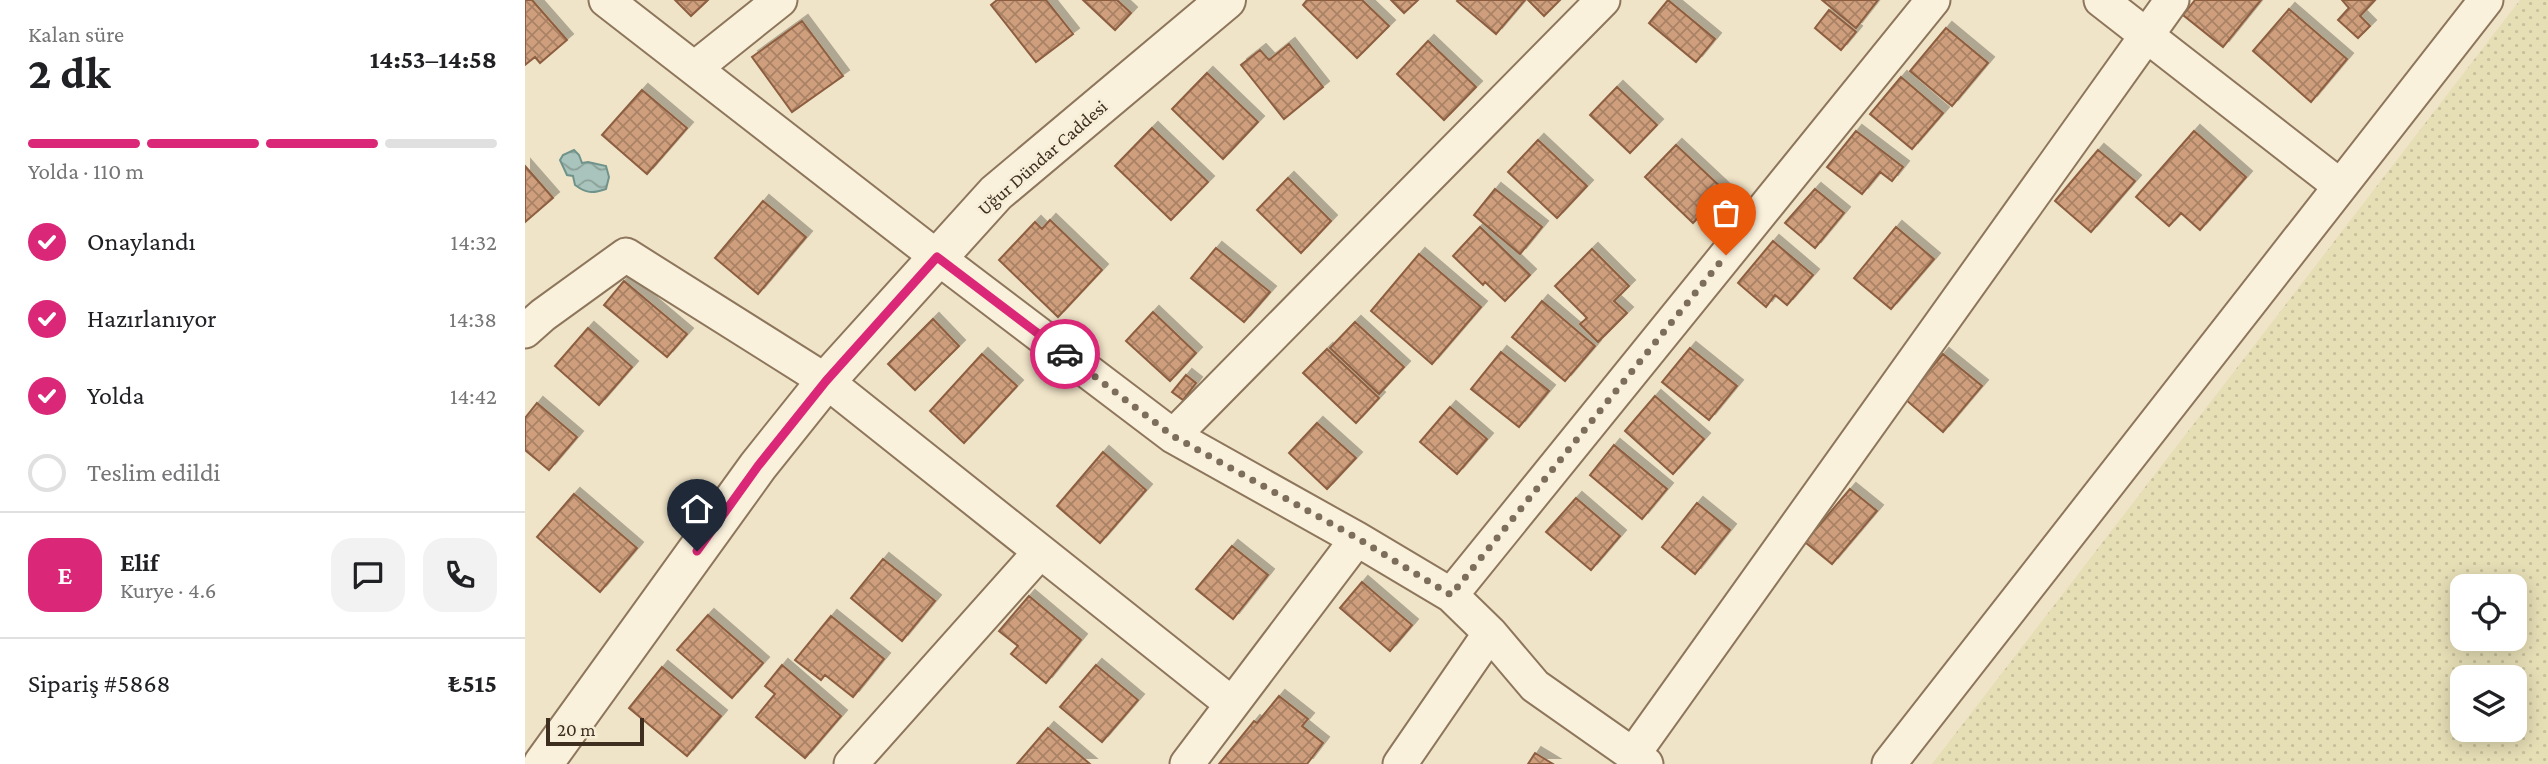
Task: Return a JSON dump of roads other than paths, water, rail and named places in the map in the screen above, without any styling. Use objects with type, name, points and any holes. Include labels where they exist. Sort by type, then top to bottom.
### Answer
[{"type":"street","points":[[606,0],[1173,436],[1357,538],[1451,595],[1490,633],[1535,686],[1639,760],[2172,0]]},
{"type":"street","points":[[695,68],[780,0]]},
{"type":"street","name":"Uğur Dündar Caddesi","points":[[543,764],[758,466],[826,381],[996,193],[1226,0]]},
{"type":"street","points":[[1173,436],[1603,0]]},
{"type":"street","points":[[1451,595],[1933,0]]},
{"type":"street","points":[[2101,0],[2340,186]]},
{"type":"street","points":[[1889,764],[2486,0]]},
{"type":"street","points":[[525,331],[626,255],[826,381],[1232,704]]},
{"type":"street","points":[[1187,764],[1357,538]]},
{"type":"street","points":[[851,764],[1040,552]]},
{"type":"street","points":[[1400,764],[1490,633]]},
{"type":"water","points":[[574,150],[582,163],[606,166],[609,177],[606,189],[589,192],[575,185],[573,176],[567,175],[560,160],[563,155]]}]
